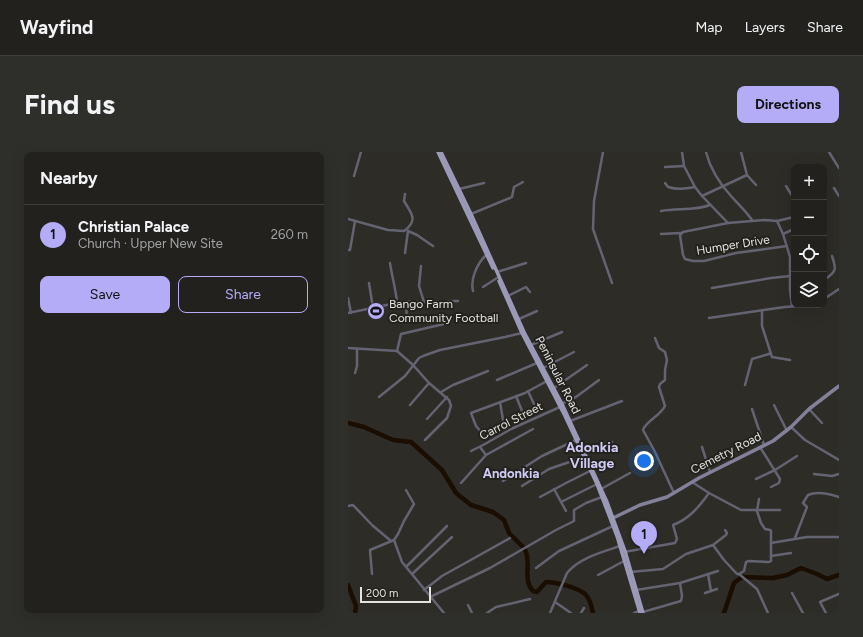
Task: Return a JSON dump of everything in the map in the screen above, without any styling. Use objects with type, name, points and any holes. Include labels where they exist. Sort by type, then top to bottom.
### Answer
[{"type":"main road","name":"Peninsular Road","points":[[439,152],[459,189],[486,255],[522,333],[570,421],[602,489],[641,612]]},
{"type":"main road","name":"Peninsular Road","points":[[439,152],[531,345],[554,388],[590,472],[597,484],[612,519],[613,526],[623,552],[624,562],[636,590],[641,612]]},
{"type":"street","points":[[354,176],[361,152]]},
{"type":"street","points":[[603,152],[594,201],[593,223],[612,283]]},
{"type":"street","points":[[682,152],[684,166],[695,187],[728,223]]},
{"type":"street","points":[[706,152],[722,186],[747,212],[753,221]]},
{"type":"street","points":[[741,152],[747,174],[756,185]]},
{"type":"street","points":[[829,152],[838,166]]},
{"type":"street","points":[[665,167],[684,166]]},
{"type":"street","points":[[702,196],[747,174]]},
{"type":"street","points":[[470,215],[510,198],[514,187],[523,182]]},
{"type":"street","points":[[459,189],[484,183]]},
{"type":"street","points":[[665,183],[671,188],[682,189],[695,187]]},
{"type":"street","points":[[786,186],[791,194]]},
{"type":"street","points":[[834,188],[839,196]]},
{"type":"street","points":[[405,194],[404,201],[412,213],[413,218],[407,230],[405,253]]},
{"type":"street","points":[[661,211],[672,209],[700,209],[710,205]]},
{"type":"street","points":[[661,234],[681,233],[728,223],[765,220],[777,221],[791,218]]},
{"type":"street","points":[[348,219],[388,230],[407,230],[433,246]]},
{"type":"street","points":[[348,250],[350,250],[355,221]]},
{"type":"street","points":[[777,221],[787,246],[790,260],[791,283]]},
{"type":"street","points":[[783,234],[791,230]]},
{"type":"street","name":"Humper Drive","points":[[681,233],[683,255],[689,260],[700,261],[736,253],[787,246]]},
{"type":"street","points":[[473,291],[472,282],[474,275],[482,259],[486,255]]},
{"type":"street","points":[[827,278],[835,271],[836,268],[832,256]]},
{"type":"street","points":[[390,263],[393,282],[396,289],[397,303]]},
{"type":"street","points":[[497,272],[526,263]]},
{"type":"street","points":[[421,266],[419,286],[424,302]]},
{"type":"street","points":[[712,288],[790,276]]},
{"type":"street","points":[[483,287],[497,278]]},
{"type":"street","points":[[369,283],[373,308]]},
{"type":"street","points":[[508,296],[526,287],[530,292]]},
{"type":"street","points":[[827,297],[839,289]]},
{"type":"street","points":[[348,298],[349,313],[406,302],[458,301]]},
{"type":"street","points":[[406,302],[407,324]]},
{"type":"street","points":[[709,318],[791,306]]},
{"type":"street","points":[[519,319],[537,311]]},
{"type":"street","points":[[762,311],[762,326],[772,357],[790,360]]},
{"type":"street","points":[[396,351],[400,335],[402,333],[444,324]]},
{"type":"street","points":[[531,345],[562,332]]},
{"type":"street","points":[[379,397],[405,376],[419,358],[429,353],[522,333]]},
{"type":"street","points":[[655,338],[659,348],[665,352],[667,360],[665,380],[660,384],[665,406],[660,414],[646,425],[643,430],[674,493]]},
{"type":"street","points":[[348,348],[396,351],[414,365],[429,383],[448,399],[451,406],[447,418],[425,440]]},
{"type":"street","points":[[355,373],[357,366],[357,349]]},
{"type":"street","points":[[543,368],[574,352]]},
{"type":"street","points":[[745,385],[752,359],[770,353]]},
{"type":"street","points":[[497,380],[538,363]]},
{"type":"street","points":[[554,388],[587,365]]},
{"type":"street","points":[[441,392],[488,371]]},
{"type":"street","name":"Carrol Street","points":[[471,451],[580,394],[599,380]]},
{"type":"street","points":[[482,433],[476,426],[471,413],[528,391],[547,381]]},
{"type":"street","points":[[410,405],[429,383]]},
{"type":"street","name":"Cemetry Road","points":[[612,519],[640,505],[659,500],[674,493],[710,472],[778,438],[809,409],[839,386]]},
{"type":"street","points":[[528,391],[534,404]]},
{"type":"street","points":[[516,396],[522,412]]},
{"type":"street","points":[[427,419],[448,399]]},
{"type":"street","points":[[570,421],[622,401]]},
{"type":"street","points":[[500,402],[503,420]]},
{"type":"street","points":[[774,405],[787,431]]},
{"type":"street","points":[[752,409],[764,445]]},
{"type":"street","points":[[809,409],[822,423]]},
{"type":"street","points":[[791,427],[808,443],[839,460]]},
{"type":"street","points":[[461,483],[486,455],[533,429]]},
{"type":"street","points":[[504,480],[542,456],[576,440]]},
{"type":"street","points":[[584,452],[612,442]]},
{"type":"street","points":[[480,447],[486,455]]},
{"type":"street","points":[[702,447],[710,472]]},
{"type":"street","points":[[760,447],[781,481],[771,487]]},
{"type":"street","points":[[756,479],[775,470],[797,456]]},
{"type":"street","points":[[522,486],[549,469],[584,457]]},
{"type":"street","points":[[540,498],[554,489],[590,472]]},
{"type":"street","points":[[602,489],[630,473]]},
{"type":"street","points":[[814,474],[832,476],[839,474]]},
{"type":"street","points":[[692,482],[708,494],[741,510],[780,510]]},
{"type":"street","points":[[561,502],[597,484]]},
{"type":"street","points":[[554,489],[566,512]]},
{"type":"street","points":[[372,574],[370,550],[392,540],[400,530],[414,504],[406,490]]},
{"type":"street","points":[[795,538],[807,508],[803,503],[808,495],[814,493],[839,497]]},
{"type":"street","points":[[623,552],[675,543],[677,540],[673,525],[681,522],[696,510],[708,494]]},
{"type":"street","points":[[430,597],[490,568],[574,521],[574,510],[586,503],[602,497]]},
{"type":"street","points":[[740,575],[744,570],[746,562],[748,561],[771,561],[770,530],[766,529],[761,523],[757,511],[759,499]]},
{"type":"street","points":[[348,506],[353,505],[372,525],[392,540],[406,567],[444,613]]},
{"type":"street","points":[[406,567],[447,526]]},
{"type":"street","points":[[536,568],[559,551],[613,526]]},
{"type":"street","points":[[629,572],[663,569],[686,554],[713,545],[726,535],[727,533],[725,530]]},
{"type":"street","points":[[771,543],[795,538],[817,536],[839,537]]},
{"type":"street","points":[[412,574],[452,537]]},
{"type":"street","points":[[424,590],[442,576],[510,538]]},
{"type":"street","points":[[713,545],[724,560],[757,589],[768,613]]},
{"type":"street","points":[[550,613],[566,573],[570,568],[591,556],[620,546]]},
{"type":"street","points":[[771,556],[790,553]]},
{"type":"street","points":[[598,574],[624,562]]},
{"type":"street","points":[[636,590],[680,583],[718,571]]},
{"type":"street","points":[[708,574],[711,591]]},
{"type":"street","points":[[634,613],[680,601],[682,598],[680,583]]},
{"type":"street","points":[[705,593],[718,589]]},
{"type":"street","points":[[792,593],[803,613]]},
{"type":"street","points":[[826,613],[820,604],[821,600],[839,594]]},
{"type":"street","points":[[487,613],[496,607],[530,599]]},
{"type":"street","points":[[555,602],[571,613]]},
{"type":"street","points":[[468,605],[472,613]]},
{"type":"street","points":[[581,613],[584,608]]},
{"type":"waterway","points":[[348,423],[364,427],[393,440],[411,442],[442,470],[456,493],[471,505],[493,512],[504,520],[509,533],[524,548]]},
{"type":"waterway","points":[[525,550],[528,560],[527,577],[533,591],[537,592],[546,582],[561,584],[573,588],[583,592],[591,604],[593,613]]},
{"type":"waterway","points":[[724,613],[734,583],[742,577],[773,578],[787,575],[801,568],[827,579],[839,575]]},
{"type":"waterway","points":[[348,585],[356,606],[355,613]]},
{"type":"place","name":"Bango Farm Community Football","points":[[376,311]]},
{"type":"place","name":"Christian Palace","points":[[644,554]]},
{"type":"district","name":"Adonkia Village","points":[[592,456]]},
{"type":"district","name":"Andonkia","points":[[511,473]]}]
